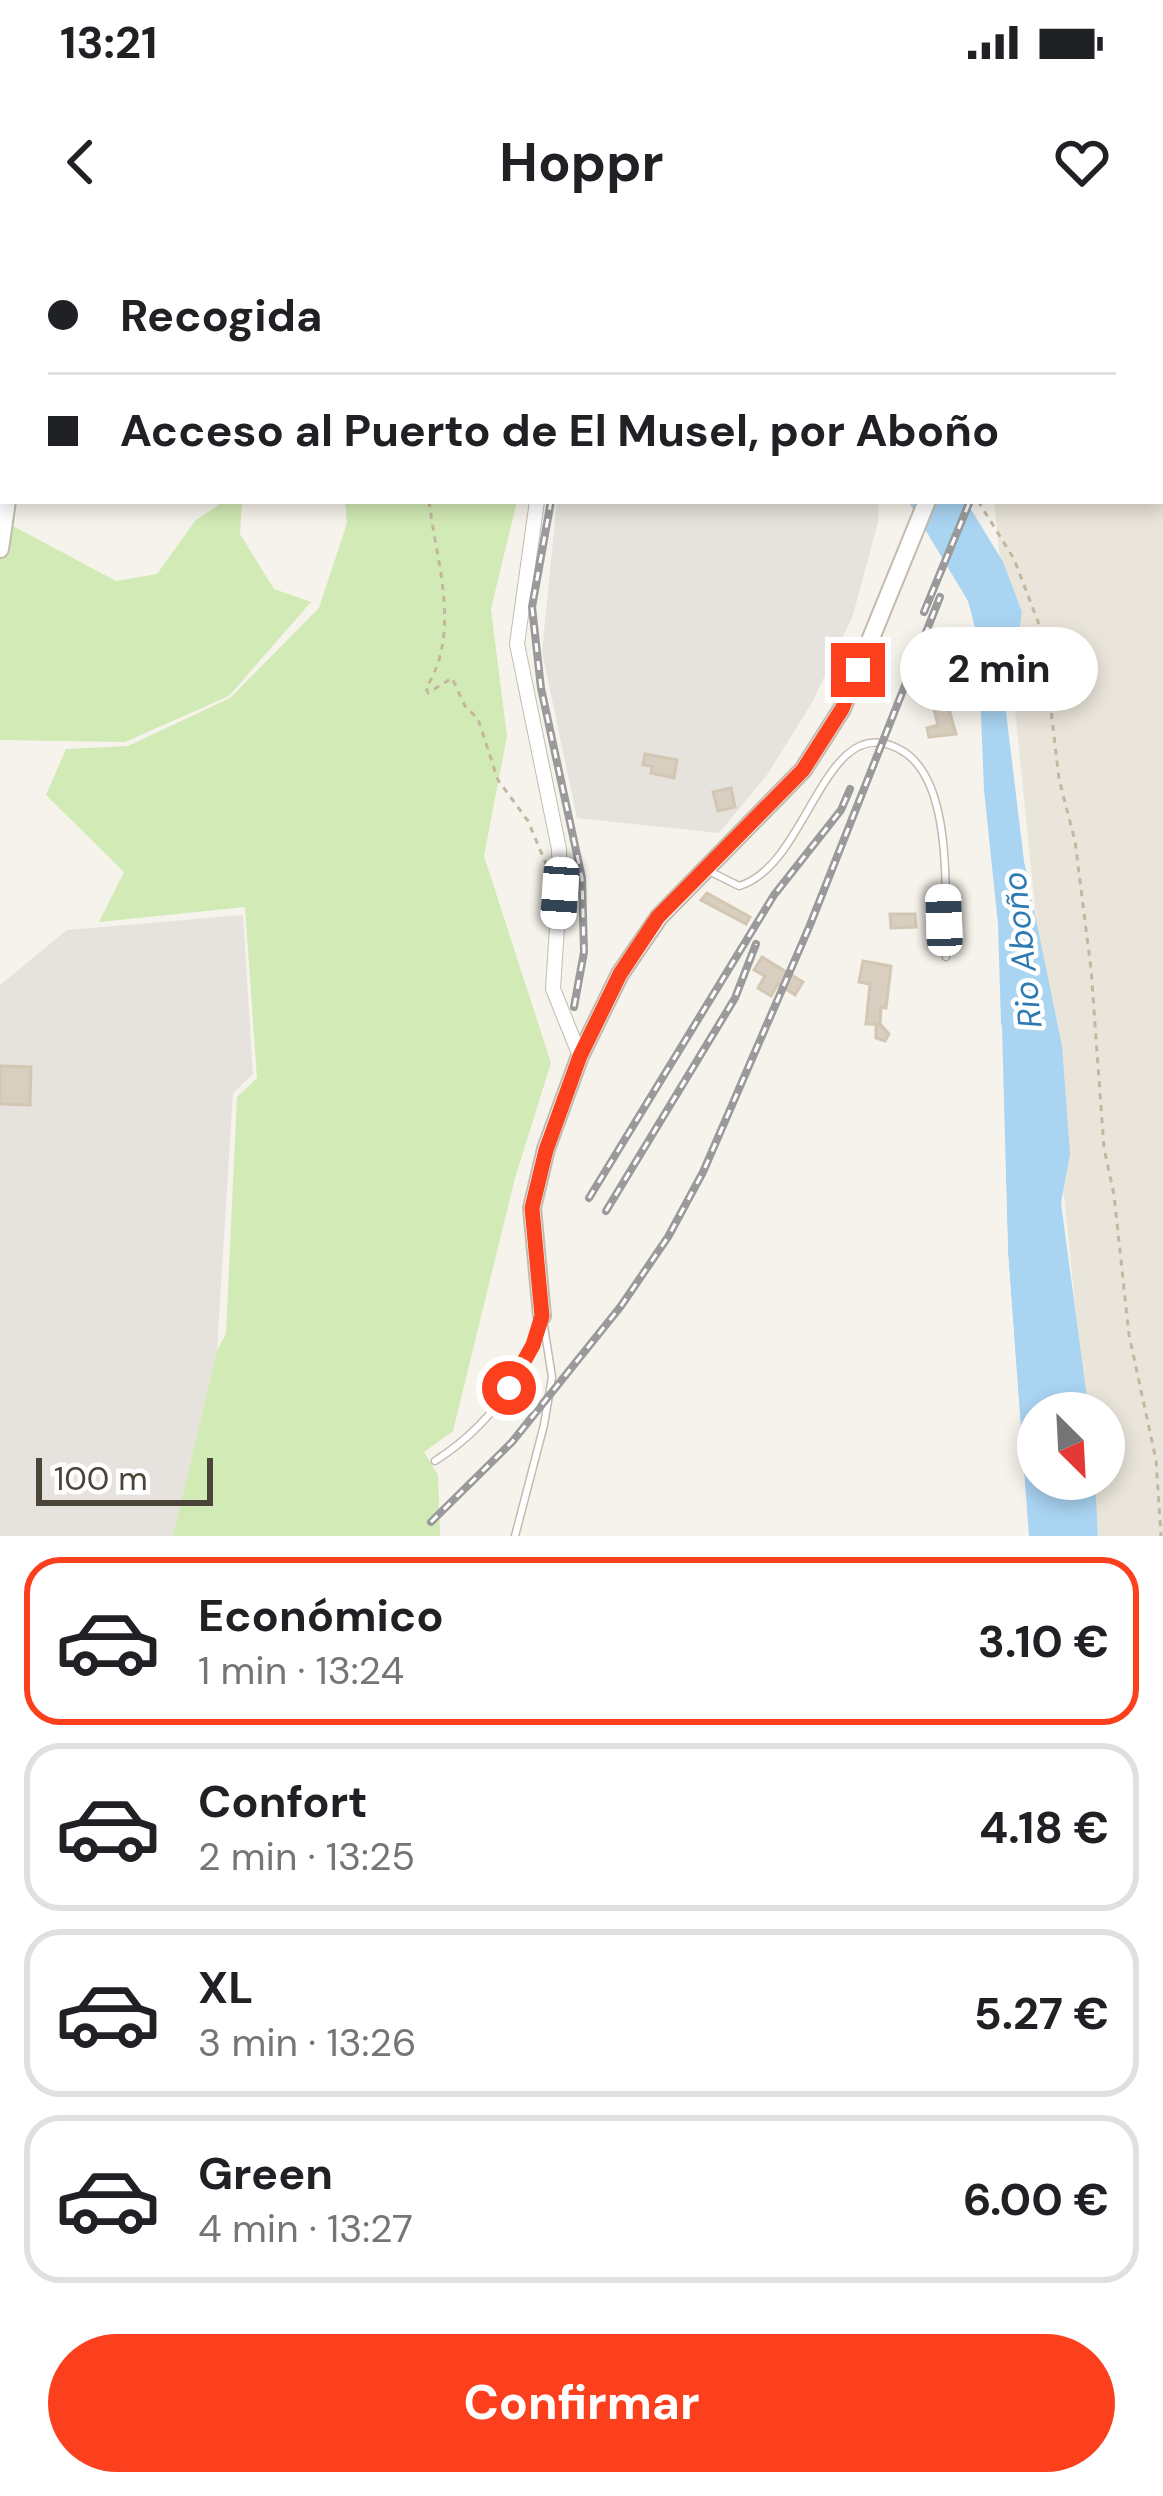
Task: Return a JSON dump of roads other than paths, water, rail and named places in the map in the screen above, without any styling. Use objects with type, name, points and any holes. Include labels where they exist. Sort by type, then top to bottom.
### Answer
[{"type":"street","points":[[537,504],[517,644],[559,849],[553,989],[580,1056]]},
{"type":"street","points":[[0,549],[4,507]]},
{"type":"street","points":[[542,1316],[532,1208],[546,1150],[580,1056],[620,974],[658,917],[803,770],[842,709],[924,508]]},
{"type":"lane","points":[[704,868],[739,886],[754,881],[781,858],[828,772],[845,753],[865,743],[888,743],[919,764],[938,805],[946,957]]},
{"type":"lane","points":[[435,1461],[468,1439],[494,1412],[524,1364],[542,1316]]},
{"type":"lane","points":[[515,1536],[552,1377],[542,1316]]},
{"type":"water","name":"Rio Aboño","points":[[910,504],[968,504],[1003,562],[1022,612],[1006,712],[1024,861],[1062,1046],[1070,1154],[1061,1203],[1086,1392],[1018,1392],[1008,1253],[998,924],[984,790],[978,639],[968,601]]},
{"type":"water","points":[[1026,1500],[1096,1500],[1098,1536],[1029,1536]]},
{"type":"railway","points":[[550,504],[532,607],[541,688],[582,878],[584,952],[574,1007]]},
{"type":"railway","points":[[924,612],[969,504]]},
{"type":"railway","points":[[431,1522],[512,1442],[621,1306],[668,1237],[703,1172],[810,925],[940,597]]},
{"type":"railway","points":[[589,1198],[774,895],[841,810],[850,789]]},
{"type":"railway","points":[[606,1211],[735,998],[756,944]]}]
